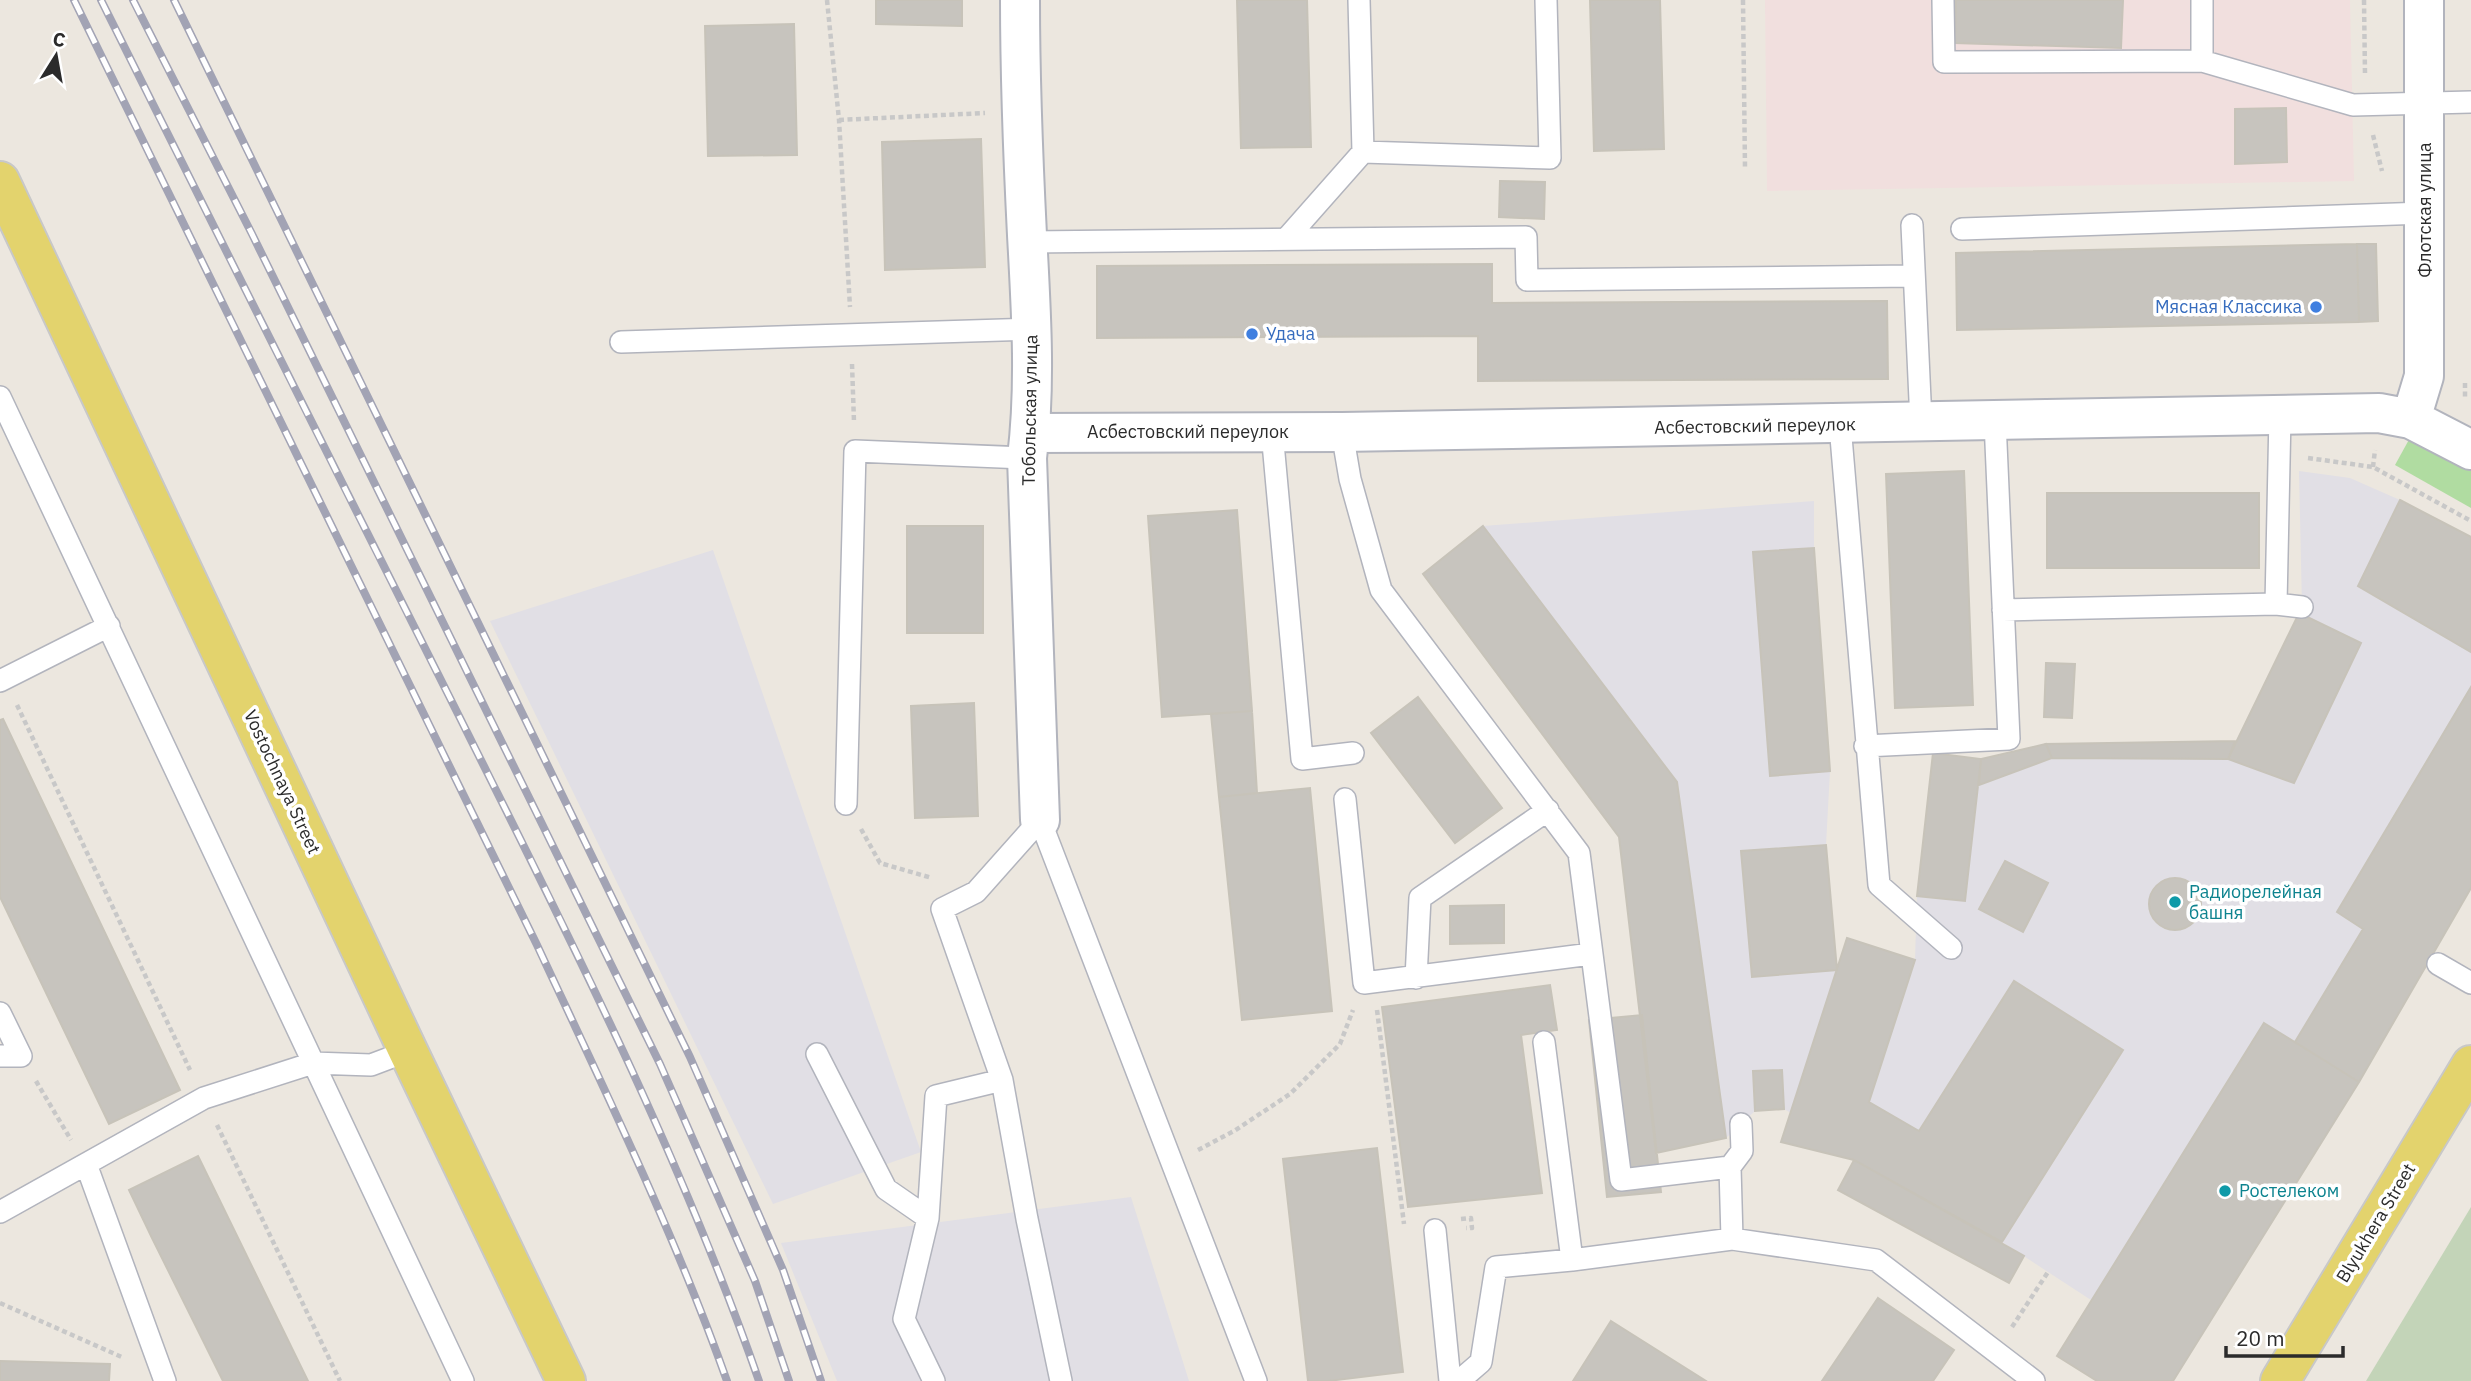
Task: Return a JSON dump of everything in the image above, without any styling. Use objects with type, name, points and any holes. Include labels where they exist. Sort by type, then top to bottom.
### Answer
[{"type":"main road","name":"Vostochnaya Street","points":[[0,181],[408,1051],[566,1381]]},
{"type":"main road","name":"Blyukhera Street","points":[[2280,1381],[2471,1065]]},
{"type":"street","name":"Тобольская улица","points":[[1020,0],[1021,111],[1032,329],[1028,446],[1040,820]]},
{"type":"street","name":"Флотская улица","points":[[2412,419],[2424,376],[2424,0]]},
{"type":"street","name":"Асбестовский переулок","points":[[1028,446],[1272,432],[1840,425],[2379,413],[2412,419],[2471,450]]},
{"type":"lane","points":[[1287,238],[1363,152],[1359,0]]},
{"type":"lane","points":[[1363,152],[1550,158],[1546,0]]},
{"type":"lane","points":[[1943,0],[1944,62],[2202,61],[2353,105],[2471,102]]},
{"type":"lane","points":[[2202,0],[2202,61]]},
{"type":"lane","points":[[1962,229],[2426,213]]},
{"type":"lane","points":[[1912,225],[1921,422]]},
{"type":"lane","points":[[1028,242],[1526,237],[1527,280],[1914,276]]},
{"type":"lane","points":[[621,342],[1032,329]]},
{"type":"lane","points":[[0,397],[463,1381]]},
{"type":"lane","points":[[2276,604],[2280,415]]},
{"type":"lane","points":[[1865,746],[2009,739],[1995,421]]},
{"type":"lane","points":[[1840,425],[1865,746],[1879,885],[1951,948]]},
{"type":"lane","points":[[1272,432],[1302,759],[1353,753]]},
{"type":"lane","points":[[1342,432],[1350,479],[1381,590],[1579,853],[1621,1180],[1730,1167]]},
{"type":"lane","points":[[846,804],[855,451],[1028,446]]},
{"type":"lane","points":[[2003,610],[2276,604],[2302,607]]},
{"type":"lane","points":[[2,680],[109,626]]},
{"type":"lane","points":[[1345,799],[1369,982],[1591,954]]},
{"type":"lane","points":[[1416,978],[1420,898],[1548,810]]},
{"type":"lane","points":[[1060,1381],[1002,1080],[942,909],[976,892],[1040,820],[1256,1381]]},
{"type":"lane","points":[[2438,964],[2471,983]]},
{"type":"lane","points":[[0,1013],[10,1056]]},
{"type":"lane","points":[[1544,1042],[1572,1260]]},
{"type":"lane","points":[[0,1212],[204,1098],[313,1063],[371,1065],[408,1051]]},
{"type":"lane","points":[[817,1054],[886,1189],[928,1218]]},
{"type":"lane","points":[[934,1381],[904,1319],[928,1218],[936,1096],[1002,1080]]},
{"type":"lane","points":[[1732,1239],[1730,1167],[1742,1151],[1741,1124]]},
{"type":"lane","points":[[86,1164],[163,1378]]},
{"type":"lane","points":[[1435,1230],[1451,1381]]},
{"type":"lane","points":[[1460,1381],[1481,1362],[1496,1267],[1732,1239],[1876,1260],[2034,1381]]},
{"type":"path","points":[[827,0],[839,120],[855,451]]},
{"type":"path","points":[[1743,0],[1745,167]]},
{"type":"path","points":[[839,120],[1021,111]]},
{"type":"path","points":[[2279,454],[2373,467],[2471,521]]},
{"type":"path","points":[[2,680],[340,1381]]},
{"type":"path","points":[[846,804],[880,863],[976,892]]},
{"type":"path","points":[[1172,1163],[1234,1131],[1290,1094],[1340,1044],[1369,982]]},
{"type":"path","points":[[1369,982],[1404,1224]]},
{"type":"path","points":[[10,1056],[86,1164]]},
{"type":"path","points":[[1471,1218],[1472,1228]]},
{"type":"path","points":[[2019,1317],[2048,1272]]},
{"type":"path","points":[[0,1303],[163,1378]]},
{"type":"shaded area","points":[[1765,0],[2350,0],[2354,181],[1767,191]]},
{"type":"shaded area","points":[[2299,471],[2350,478],[2400,500],[2471,537],[2471,888],[2359,1082],[2173,1381],[2097,1381],[2057,1356],[2091,1300],[2002,1242],[1854,1160],[1781,1142],[1791,1113],[1784,1109],[1755,1111],[1726,1138],[1677,782],[1483,526],[1814,501],[1814,548],[1830,771],[1826,845],[1837,968],[1915,960],[1917,896],[1933,753],[1981,759],[2046,744],[2236,741],[2302,607]]},
{"type":"shaded area","points":[[713,550],[921,1152],[773,1204],[490,621]]},
{"type":"shaded area","points":[[1131,1197],[1189,1381],[837,1381],[781,1243]]},
{"type":"green space","points":[[2411,436],[2471,468],[2471,508],[2395,465]]},
{"type":"green space","points":[[2471,1207],[2471,1381],[2366,1381]]},
{"type":"building","points":[[876,0],[962,0],[962,26],[876,24]]},
{"type":"building","points":[[1237,0],[1307,0],[1311,147],[1241,148]]},
{"type":"building","points":[[1590,0],[1660,0],[1664,149],[1594,151]]},
{"type":"building","points":[[1956,0],[2123,0],[2121,48],[1955,43]]},
{"type":"building","points":[[794,24],[797,155],[708,156],[705,26]]},
{"type":"building","points":[[2286,108],[2287,162],[2235,164],[2235,109]]},
{"type":"building","points":[[981,139],[985,267],[885,270],[882,142]]},
{"type":"building","points":[[1500,181],[1545,182],[1544,219],[1499,217]]},
{"type":"building","points":[[2357,244],[2359,322],[1957,330],[1956,253]]},
{"type":"building","points":[[2357,244],[2376,244],[2378,321],[2359,322]]},
{"type":"building","points":[[1492,264],[1492,303],[1887,301],[1888,379],[1478,381],[1478,336],[1097,338],[1097,266]]},
{"type":"building","points":[[1964,471],[1973,705],[1895,708],[1886,474]]},
{"type":"building","points":[[2047,493],[2259,493],[2259,568],[2047,568]]},
{"type":"building","points":[[2400,500],[2471,537],[2471,652],[2358,586]]},
{"type":"building","points":[[1237,510],[1252,711],[1162,717],[1148,516]]},
{"type":"building","points":[[907,526],[983,526],[983,633],[907,633]]},
{"type":"building","points":[[1483,526],[1677,782],[1726,1138],[1656,1153],[1619,837],[1423,574]]},
{"type":"building","points":[[1814,548],[1830,771],[1770,776],[1753,552]]},
{"type":"building","points":[[2299,613],[2361,643],[2294,783],[2228,759]]},
{"type":"building","points":[[2046,663],[2075,664],[2072,718],[2044,717]]},
{"type":"building","points":[[2471,687],[2471,888],[2359,1082],[2295,1042],[2363,929],[2337,912]]},
{"type":"building","points":[[1418,697],[1502,808],[1455,843],[1371,733]]},
{"type":"building","points":[[974,703],[978,816],[915,818],[911,706]]},
{"type":"building","points":[[1252,711],[1257,793],[1219,797],[1211,714]]},
{"type":"building","points":[[3,719],[180,1090],[109,1124],[0,897],[0,720]]},
{"type":"building","points":[[2235,741],[2228,759],[2052,758],[2046,744]]},
{"type":"building","points":[[2046,744],[2052,758],[1979,785],[1981,759]]},
{"type":"building","points":[[1933,753],[1981,759],[1965,901],[1917,896]]},
{"type":"building","points":[[1310,788],[1332,1011],[1242,1020],[1219,797]]},
{"type":"building","points":[[1826,845],[1837,970],[1752,977],[1741,851]]},
{"type":"building","points":[[2005,861],[2048,883],[2023,932],[1979,909]]},
{"type":"building","name":"Радиорелейная башня","points":[[2175,878],[2185,880],[2193,886],[2199,894],[2199,914],[2193,922],[2185,928],[2175,930],[2165,928],[2157,922],[2151,914],[2149,904],[2151,894],[2157,886],[2165,880]]},
{"type":"building","points":[[1504,905],[1504,943],[1450,944],[1450,906]]},
{"type":"building","points":[[1847,938],[1915,960],[1869,1102],[1919,1131],[2014,981],[2123,1050],[2002,1242],[1854,1160],[1781,1142]]},
{"type":"building","points":[[1550,985],[1557,1030],[1521,1035],[1542,1193],[1408,1207],[1382,1007]]},
{"type":"building","points":[[1642,1015],[1661,1192],[1607,1197],[1589,1020]]},
{"type":"building","name":"Ростелеком","points":[[2264,1023],[2359,1082],[2173,1381],[2097,1381],[2057,1356]]},
{"type":"building","points":[[1782,1070],[1784,1109],[1755,1111],[1753,1071]]},
{"type":"building","points":[[1377,1148],[1403,1372],[1308,1381],[1283,1159]]},
{"type":"building","points":[[198,1156],[308,1381],[223,1381],[152,1238],[129,1190]]},
{"type":"building","points":[[1854,1160],[2024,1256],[2009,1283],[1838,1190]]},
{"type":"building","points":[[1878,1298],[1954,1350],[1933,1381],[1822,1381]]},
{"type":"building","points":[[1611,1321],[1706,1381],[1573,1381]]},
{"type":"building","points":[[0,1361],[110,1364],[109,1381],[0,1381]]},
{"type":"railway","points":[[74,0],[537,945],[661,1216],[727,1381]]},
{"type":"railway","points":[[101,0],[500,797],[620,1044],[694,1211],[759,1381]]},
{"type":"railway","points":[[133,0],[252,234],[660,1064],[755,1281],[789,1381]]},
{"type":"railway","points":[[174,0],[690,1057],[783,1270],[821,1381]]},
{"type":"place","name":"Мясная Классика","points":[[2316,307]]},
{"type":"place","name":"Удача","points":[[1252,334]]},
{"type":"place","name":"Радиорелейная башня","points":[[2175,902]]},
{"type":"place","name":"Ростелеком","points":[[2225,1191]]}]
